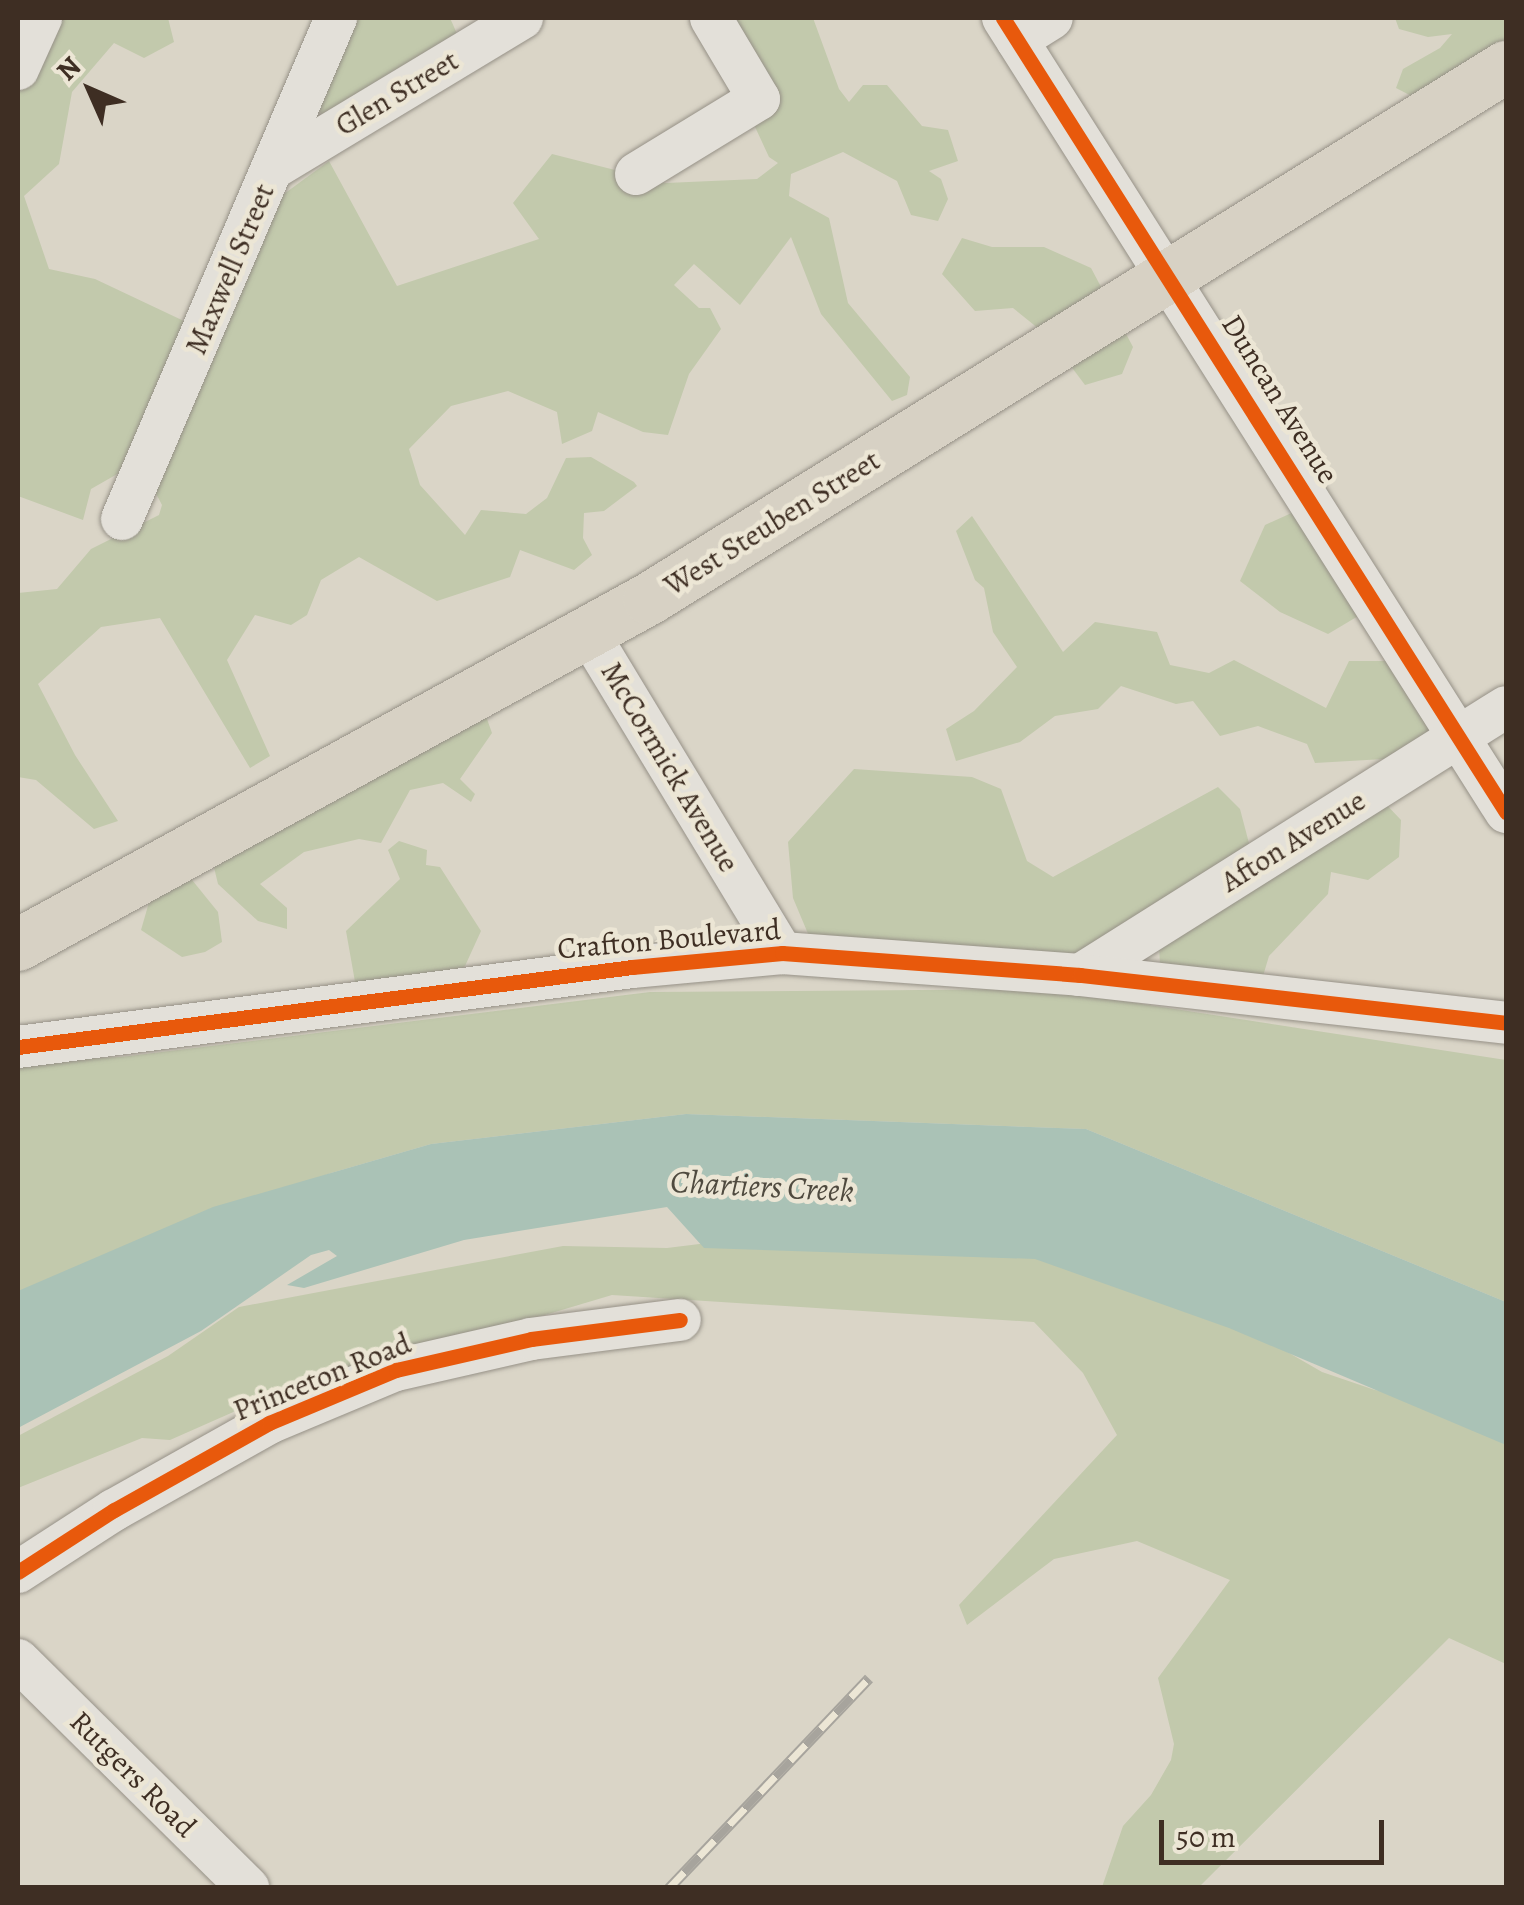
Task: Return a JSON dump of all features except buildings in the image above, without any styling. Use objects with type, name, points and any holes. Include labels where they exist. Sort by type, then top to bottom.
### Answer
[{"type":"main road","name":"West Steuben Street","points":[[18,945],[589,634],[1506,68]]},
{"type":"street","points":[[18,69],[41,18]]},
{"type":"street","name":"Maxwell Street","points":[[122,519],[336,18]]},
{"type":"street","name":"Glen Street","points":[[272,169],[522,18]]},
{"type":"street","points":[[636,174],[758,100],[711,18]]},
{"type":"street","name":"Duncan Avenue","points":[[1024,25],[1171,276],[1506,812]]},
{"type":"street","name":"McCormick Avenue","points":[[589,634],[782,953]]},
{"type":"street","name":"Afton Avenue","points":[[1080,975],[1506,707]]},
{"type":"street","name":"Crafton Boulevard","points":[[18,1047],[632,967],[782,953],[1080,975],[1506,1022]]},
{"type":"street","name":"Princeton Road","points":[[18,1572],[114,1510],[270,1424],[396,1370],[531,1339],[680,1320]]},
{"type":"street","name":"Rutgers Road","points":[[18,1660],[248,1888]]},
{"type":"shaded area","points":[[52,18],[168,18],[174,42],[144,58],[114,43],[72,92],[59,164],[24,196],[49,269],[95,279],[186,322],[126,469],[91,489],[83,520],[18,496],[18,91]]},
{"type":"shaded area","points":[[350,18],[450,18],[462,45],[322,115],[314,101]]},
{"type":"shaded area","points":[[737,18],[813,18],[839,89],[849,102],[863,85],[887,85],[922,126],[948,130],[958,161],[929,171],[941,179],[948,199],[938,221],[911,215],[897,181],[843,152],[791,174],[789,196],[829,218],[848,303],[910,377],[907,395],[892,401],[821,314],[791,237],[740,305],[694,264],[674,285],[699,308],[710,308],[721,329],[689,374],[668,435],[643,432],[598,412],[592,431],[562,444],[557,412],[508,391],[451,406],[409,449],[420,485],[465,535],[481,510],[526,514],[547,498],[566,458],[591,457],[634,482],[637,486],[604,511],[584,513],[583,538],[592,555],[574,570],[520,550],[510,577],[437,601],[359,557],[321,580],[307,615],[291,625],[255,615],[227,660],[270,756],[250,768],[160,618],[101,627],[38,684],[75,755],[118,821],[94,829],[36,780],[18,777],[18,593],[57,589],[91,549],[159,515],[162,505],[151,484],[273,202],[329,161],[397,286],[539,239],[513,203],[552,154],[666,183],[757,179],[778,163],[769,157],[718,47]]},
{"type":"shaded area","points":[[1395,18],[1506,18],[1506,55],[1427,104],[1396,88],[1403,69],[1440,48],[1452,34],[1428,37],[1399,29]]},
{"type":"shaded area","points":[[962,238],[992,247],[1044,247],[1091,268],[1133,347],[1122,374],[1085,385],[1049,337],[1013,308],[975,311],[942,274]]},
{"type":"shaded area","points":[[1296,511],[1370,609],[1328,634],[1280,612],[1240,581],[1265,525]]},
{"type":"shaded area","points":[[972,516],[1063,652],[1095,622],[1157,632],[1170,665],[1209,673],[1234,660],[1326,708],[1349,661],[1421,661],[1452,710],[1401,758],[1315,763],[1307,744],[1258,726],[1220,736],[1193,701],[1176,704],[1121,686],[1098,709],[1055,716],[1020,742],[956,761],[946,729],[974,711],[1017,667],[993,632],[984,588],[975,580],[956,531]]},
{"type":"shaded area","points":[[482,705],[492,733],[460,779],[475,794],[471,802],[443,783],[410,790],[381,843],[359,839],[304,852],[260,884],[287,908],[287,929],[258,921],[218,884],[211,855]]},
{"type":"shaded area","points":[[854,769],[972,777],[1001,789],[1027,861],[1053,877],[1218,787],[1240,809],[1250,847],[1119,937],[1066,957],[1018,949],[1009,957],[814,948],[793,898],[788,842]]},
{"type":"shaded area","points":[[1380,798],[1401,820],[1399,857],[1368,880],[1331,872],[1328,894],[1269,956],[1263,976],[1160,967],[1159,942]]},
{"type":"shaded area","points":[[399,841],[427,850],[426,865],[440,867],[481,931],[465,966],[427,1001],[357,993],[346,931],[400,879],[388,850]]},
{"type":"shaded area","points":[[188,875],[218,912],[222,942],[205,952],[182,957],[141,930],[152,892]]},
{"type":"shaded area","points":[[1045,989],[1506,1060],[1506,1302],[1086,1129],[686,1114],[431,1144],[331,1173],[18,1297],[18,1061],[121,1057],[650,992]]},
{"type":"shaded area","points":[[748,1238],[1052,1244],[1244,1327],[1322,1372],[1375,1390],[1425,1398],[1506,1445],[1506,1664],[1449,1638],[1199,1887],[1102,1887],[1123,1826],[1151,1795],[1171,1760],[1174,1744],[1158,1678],[1230,1580],[1137,1541],[1054,1559],[967,1625],[959,1605],[1117,1435],[1083,1373],[1034,1322],[612,1295],[263,1399],[170,1440],[142,1438],[18,1488],[18,1436],[168,1356],[239,1307],[563,1246],[667,1248]]},
{"type":"water","name":"Chartiers Creek","points":[[686,1114],[1086,1129],[1506,1302],[1506,1445],[1229,1328],[1035,1259],[704,1248],[667,1207],[464,1240],[304,1288],[287,1285],[337,1256],[329,1250],[311,1255],[201,1331],[18,1428],[18,1291],[213,1207],[431,1144]]},
{"type":"railway","points":[[669,1888],[869,1678]]},
{"type":"cycle path","points":[[1003,18],[1506,812]]},
{"type":"cycle path","points":[[18,1047],[632,967],[782,953],[1080,975],[1506,1023]]},
{"type":"cycle path","points":[[18,1572],[114,1510],[269,1423],[396,1370],[531,1339],[680,1320]]}]
